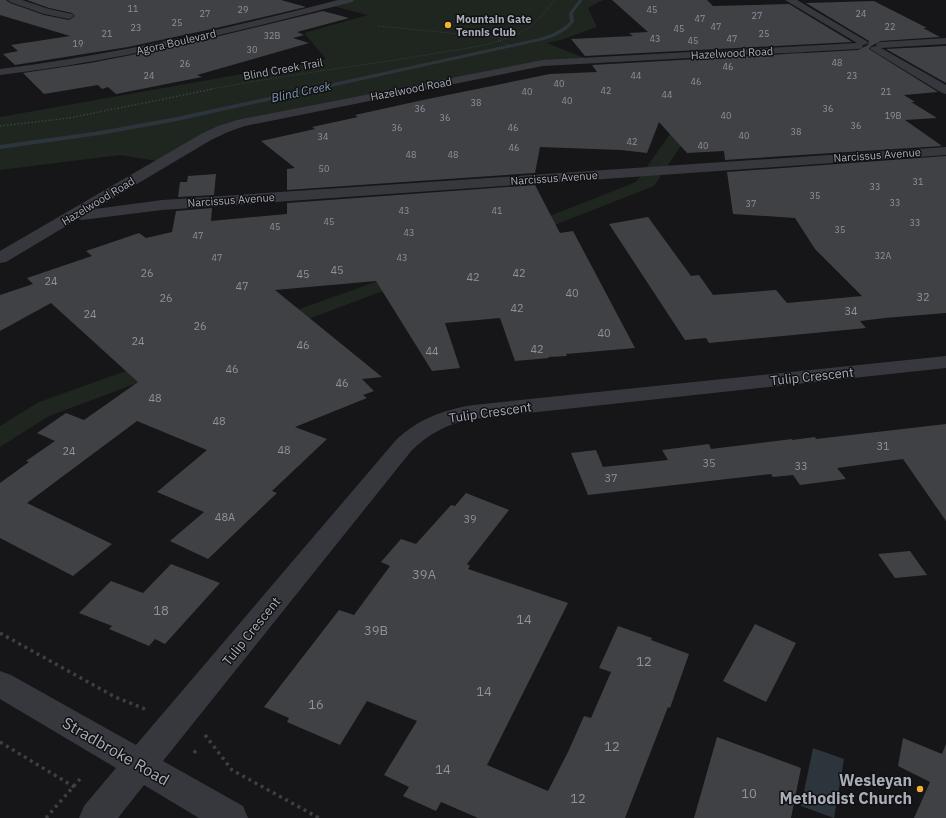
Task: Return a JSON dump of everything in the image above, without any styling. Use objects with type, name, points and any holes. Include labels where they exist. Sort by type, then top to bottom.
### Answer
[{"type":"street","points":[[13,0],[47,12],[70,16]]},
{"type":"street","points":[[790,0],[861,44],[878,47],[946,42]]},
{"type":"street","name":"Agora Boulevard","points":[[0,72],[78,62],[135,52],[342,1]]},
{"type":"street","name":"Hazelwood Road","points":[[0,258],[214,132],[251,121],[543,64],[861,44]]},
{"type":"street","points":[[878,47],[946,90]]},
{"type":"street","name":"Narcissus Avenue","points":[[72,216],[162,205],[946,151]]},
{"type":"street","name":"Narcissus Avenue","points":[[98,201],[162,205]]},
{"type":"street","name":"Tulip Crescent","points":[[96,818],[404,445],[414,436],[438,420],[472,412],[946,362]]},
{"type":"street","name":"Stradbroke Road","points":[[0,684],[231,818]]},
{"type":"path","name":"Blind Creek Trail","points":[[0,126],[86,115],[266,79],[421,55],[504,39],[519,34],[532,27],[555,0]]},
{"type":"path","points":[[378,26],[504,39]]},
{"type":"path","points":[[497,40],[514,48]]},
{"type":"path","points":[[0,633],[115,697],[145,709],[150,703]]},
{"type":"path","points":[[207,736],[232,770],[319,818]]},
{"type":"path","points":[[0,742],[74,787]]},
{"type":"path","points":[[46,818],[80,779]]},
{"type":"shaded area","points":[[349,0],[603,0],[588,8],[597,27],[561,40],[547,43],[590,60],[555,62],[251,121],[163,162],[120,155],[0,170],[0,117],[326,59],[304,33],[368,15],[329,5]]},
{"type":"shaded area","points":[[812,49],[711,101],[654,186],[455,264],[49,416],[0,447],[0,426],[39,402],[448,256],[636,182],[695,99],[790,50]]},
{"type":"shaded area","points":[[813,748],[844,759],[834,818],[801,806]]},
{"type":"building","points":[[0,0],[6,0],[10,3],[44,15],[69,20],[75,16],[72,13],[49,8],[27,0],[281,0],[306,7],[128,47],[15,65],[3,54],[18,51],[11,45],[70,36],[0,15]]},
{"type":"building","points":[[612,0],[707,0],[713,6],[789,4],[852,42],[585,56],[571,39],[633,36],[629,33],[648,32]]},
{"type":"building","points":[[874,1],[927,28],[923,28],[940,37],[881,41],[871,46],[869,49],[938,92],[904,95],[915,102],[911,102],[937,118],[905,120],[942,146],[725,160],[724,151],[687,153],[659,122],[647,153],[621,150],[540,147],[535,173],[287,190],[287,169],[295,168],[261,141],[315,129],[312,127],[358,117],[355,115],[423,100],[550,74],[597,72],[592,65],[858,50],[868,45],[869,41],[806,3]]},
{"type":"building","points":[[323,11],[349,18],[297,32],[304,35],[293,38],[309,43],[197,75],[202,77],[116,94],[108,87],[102,89],[98,85],[44,94],[23,73],[90,63],[178,46]]},
{"type":"building","points":[[946,46],[946,83],[886,49]]},
{"type":"building","points":[[946,156],[946,313],[884,318],[815,249],[795,218],[733,214],[727,172]]},
{"type":"building","points":[[216,174],[214,195],[178,197],[180,182],[187,182],[188,176]]},
{"type":"building","points":[[535,185],[560,233],[573,231],[635,348],[566,354],[567,356],[515,361],[500,318],[445,323],[460,368],[432,371],[376,281],[275,290],[382,377],[362,379],[374,391],[363,395],[367,398],[295,427],[327,439],[272,491],[277,493],[208,559],[170,541],[204,512],[157,492],[207,450],[137,421],[27,503],[112,544],[73,576],[0,538],[0,483],[29,462],[26,461],[55,441],[37,433],[66,413],[84,420],[138,382],[51,303],[0,331],[0,295],[33,284],[27,278],[92,256],[86,251],[139,233],[146,238],[172,232],[176,211],[212,208],[211,221],[287,214],[287,203]]},
{"type":"building","points":[[648,217],[691,276],[699,275],[713,295],[776,290],[787,303],[862,296],[885,318],[860,321],[866,328],[709,343],[706,338],[685,340],[609,224]]},
{"type":"building","points":[[946,424],[946,521],[903,459],[837,468],[846,479],[800,485],[793,475],[773,477],[771,474],[588,495],[571,453],[596,450],[603,467],[668,460],[662,450],[709,444],[711,449],[792,439],[815,437],[816,439]]},
{"type":"building","points":[[466,493],[509,510],[467,564],[470,566],[468,569],[568,603],[487,765],[548,791],[584,716],[591,718],[611,672],[599,668],[618,626],[652,638],[651,640],[689,654],[670,708],[668,707],[625,818],[478,818],[441,802],[436,811],[403,796],[409,787],[384,775],[417,721],[367,701],[340,745],[287,722],[289,718],[264,707],[339,610],[354,615],[390,566],[381,562],[401,539],[416,544],[451,505],[455,506]]},
{"type":"building","points":[[910,551],[927,575],[895,578],[878,554]]},
{"type":"building","points":[[171,564],[220,583],[165,644],[155,639],[149,646],[109,629],[112,626],[79,613],[111,581],[143,593]]},
{"type":"building","points":[[755,624],[796,643],[766,702],[723,681]]},
{"type":"building","points":[[717,737],[801,768],[791,818],[694,818]]},
{"type":"building","points":[[903,738],[942,754],[946,744],[946,818],[914,818],[930,782],[898,766]]},
{"type":"waterway","name":"Blind Creek","points":[[0,147],[100,133],[177,119],[533,41],[551,36],[568,26],[572,22],[571,13],[581,0]]},
{"type":"place","name":"Mountain Gate Tennis Club","points":[[448,25]]},
{"type":"place","name":"Wesleyan Methodist Church","points":[[920,789]]}]
